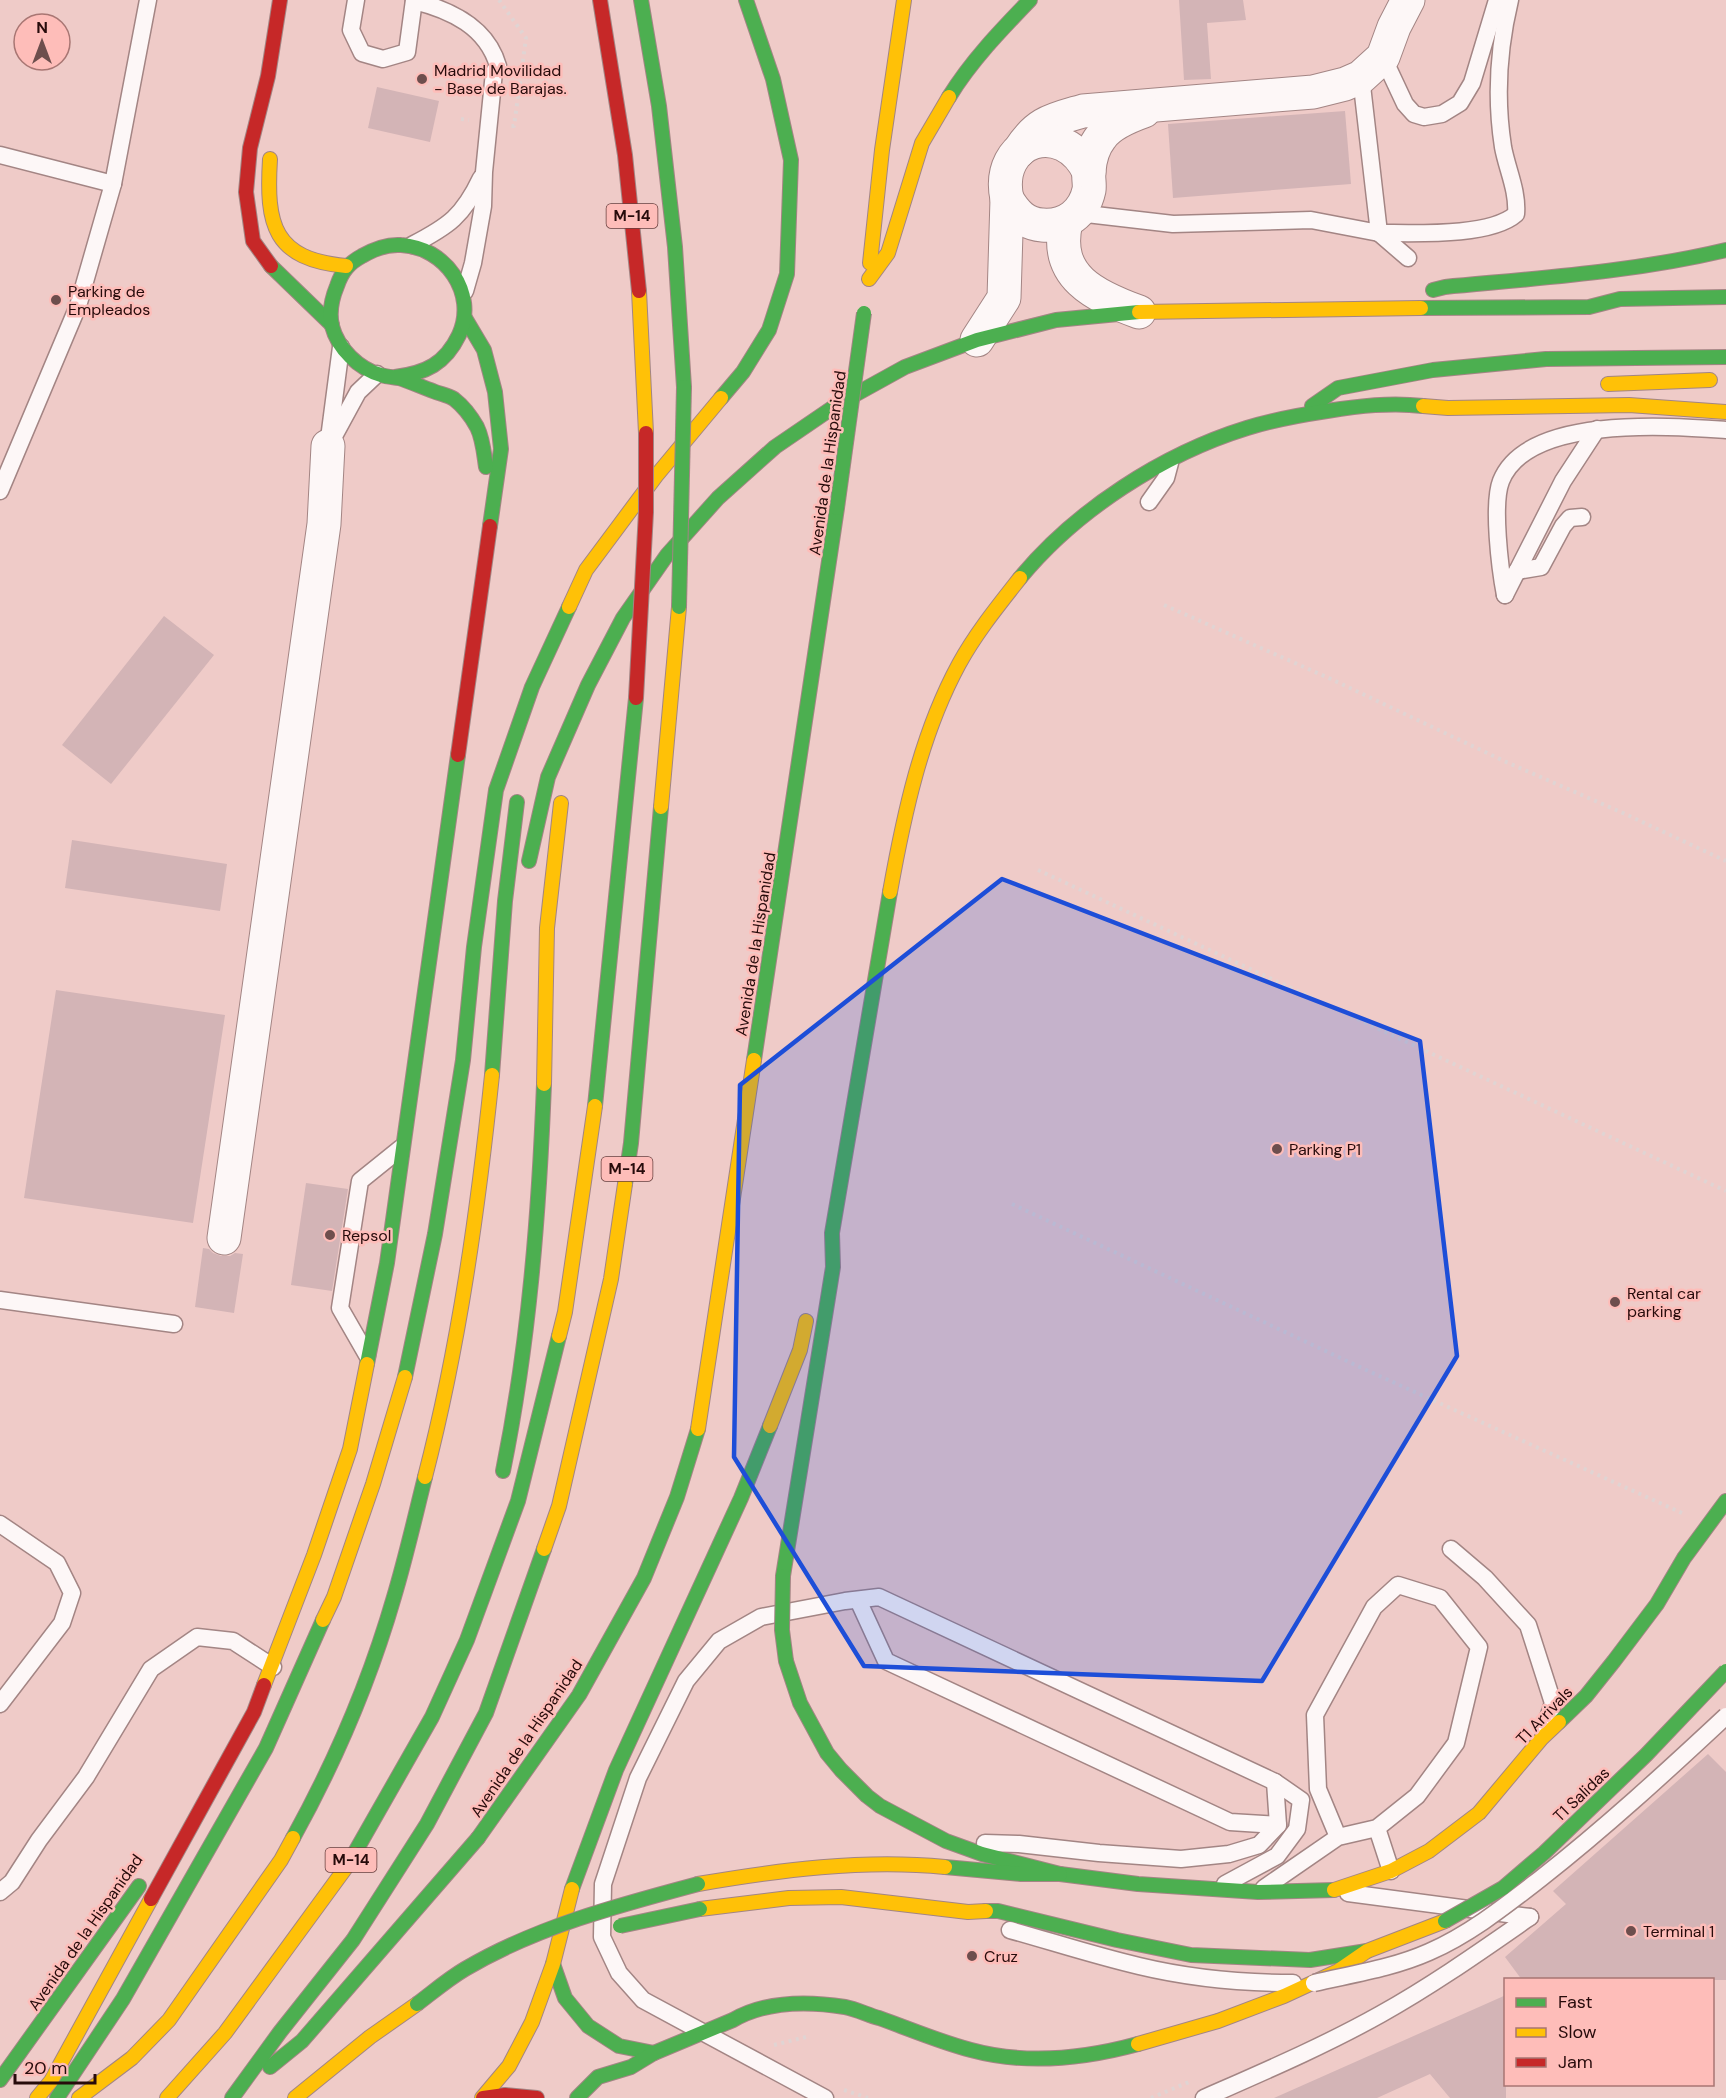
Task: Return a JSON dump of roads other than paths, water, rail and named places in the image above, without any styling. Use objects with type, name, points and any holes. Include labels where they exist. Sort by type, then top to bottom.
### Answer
[{"type":"main road","points":[[280,0],[268,76],[250,148],[246,192],[253,241],[267,263],[332,325]]},
{"type":"main road","name":"M-14","points":[[167,2098],[225,2033],[348,1866],[432,1717],[467,1640],[519,1501],[565,1312],[591,1141],[636,698],[646,512],[646,433],[637,262],[625,155],[600,0]]},
{"type":"main road","name":"M-14","points":[[233,2097],[280,2032],[353,1940],[427,1824],[486,1713],[559,1506],[611,1279],[631,1143],[679,607],[684,387],[675,247],[659,106],[642,0]]},
{"type":"main road","points":[[57,2098],[123,1999],[266,1748],[334,1597],[373,1484],[403,1388],[435,1234],[463,1060],[474,947],[496,790],[532,687],[586,570],[656,476],[743,372],[769,330],[787,274],[791,160],[773,79],[746,0]]},
{"type":"main road","name":"Avenida de la Hispanidad","points":[[233,2097],[302,2041],[478,1838],[579,1695],[644,1578],[677,1497],[700,1422],[837,508],[866,296],[882,150],[904,0]]},
{"type":"main road","points":[[866,296],[888,253],[922,143],[962,78],[1001,30],[1030,0]]},
{"type":"main road","points":[[769,22],[773,79]]},
{"type":"main road","points":[[268,76],[270,123]]},
{"type":"main road","points":[[270,145],[268,187],[274,221],[283,242],[298,254],[318,262],[346,266]]},
{"type":"main road","points":[[776,170],[788,206]]},
{"type":"main road","points":[[389,243],[412,245],[438,256],[454,274],[463,294],[465,318],[459,339],[445,358],[418,374],[395,377],[377,374],[357,363],[341,346],[332,325],[330,301],[346,266],[360,254],[389,243]]},
{"type":"main road","points":[[1367,308],[1445,287],[1529,280],[1681,261],[1726,250]]},
{"type":"main road","points":[[527,870],[548,777],[588,685],[623,618],[667,555],[718,498],[767,454],[838,404],[905,368],[977,340],[1056,320],[1139,312],[1589,307],[1620,299],[1726,297]]},
{"type":"main road","points":[[1589,307],[1619,315]]},
{"type":"main road","name":"Avenida de la Hispanidad","points":[[37,2098],[51,2081],[254,1712],[314,1555],[350,1449],[387,1263],[495,506],[501,449],[495,392],[484,350],[465,318]]},
{"type":"main road","points":[[1298,416],[1338,388],[1433,370],[1546,359],[1726,357]]},
{"type":"main road","name":"Avenida de la Hispanidad","points":[[395,377],[454,399],[478,428],[495,506]]},
{"type":"main road","points":[[1594,384],[1726,380]]},
{"type":"main road","points":[[1060,1874],[982,1854],[945,1841],[880,1806],[867,1796],[827,1753],[804,1712],[786,1660],[782,1630],[783,1575],[833,1267],[832,1233],[899,842],[913,780],[940,704],[960,664],[994,610],[1034,563],[1092,508],[1171,459],[1252,426],[1298,416],[1404,404],[1440,394]]},
{"type":"main road","points":[[1404,404],[1439,408],[1587,404],[1641,405],[1726,412]]},
{"type":"main road","points":[[569,765],[588,685]]},
{"type":"main road","points":[[524,747],[532,687]]},
{"type":"main road","points":[[499,1489],[513,1429],[527,1328],[537,1218],[549,908],[564,788]]},
{"type":"main road","points":[[79,2098],[132,2058],[169,2020],[280,1860],[320,1789],[365,1682],[394,1598],[435,1438],[460,1314],[485,1143],[496,1041],[505,901],[518,794]]},
{"type":"main road","points":[[496,1041],[517,927]]},
{"type":"main road","points":[[819,1264],[832,1233]]},
{"type":"main road","points":[[483,2098],[509,2066],[532,2022],[553,1964],[570,1893],[616,1770],[741,1498],[800,1350],[810,1307]]},
{"type":"main road","name":"T1 Arrivals","points":[[1060,1874],[1138,1884],[1258,1892],[1332,1891],[1390,1871],[1429,1851],[1479,1813],[1541,1739],[1586,1696],[1657,1604],[1684,1558],[1726,1501]]},
{"type":"main road","points":[[486,1591],[492,1533]]},
{"type":"main road","points":[[1657,1604],[1686,1583]]},
{"type":"main road","name":"T1 Salidas","points":[[1367,1951],[1445,1921],[1503,1888],[1544,1853],[1646,1755],[1726,1671]]},
{"type":"main road","name":"Avenida de la Hispanidad","points":[[163,1849],[254,1712]]},
{"type":"main road","points":[[295,2098],[337,2062],[468,1968],[575,1920],[634,1900],[698,1884],[768,1872],[824,1867],[892,1865],[981,1870],[1031,1876],[1060,1874]]},
{"type":"main road","name":"Avenida de la Hispanidad","points":[[0,2080],[144,1878]]},
{"type":"main road","points":[[543,1951],[632,1922],[700,1909],[789,1898],[842,1897],[968,1912],[998,1911],[1138,1945],[1191,1955],[1310,1960],[1367,1951]]},
{"type":"main road","points":[[577,2098],[598,2077],[631,2067],[654,2053],[745,2013],[766,2007],[788,2003],[846,2007],[971,2050],[1016,2058],[1051,2059],[1084,2056],[1149,2041],[1218,2021],[1314,1983],[1338,1971],[1367,1951]]},
{"type":"main road","points":[[553,1964],[565,1998],[588,2026],[619,2046],[654,2053]]},
{"type":"main road","points":[[417,2004],[462,1988]]},
{"type":"main road","points":[[483,2098],[505,2095],[537,2098]]},
{"type":"street","points":[[977,340],[1004,298],[1007,199],[1004,186],[1005,173],[1010,161],[1029,135],[1041,125],[1083,111],[1313,92],[1345,84],[1389,32]]},
{"type":"street","points":[[1139,312],[1108,300],[1086,286],[1071,270],[1065,259],[1063,233],[1086,201],[1090,187],[1089,172],[1092,151],[1102,134],[1129,116],[1166,104]]},
{"type":"street","points":[[1019,151],[1030,144],[1044,140],[1059,142],[1072,148],[1083,159],[1089,172]]},
{"type":"street","points":[[1007,199],[1014,211],[1023,219],[1037,225],[1052,226],[1072,218]]},
{"type":"street","points":[[224,1238],[324,524],[328,446]]},
{"type":"lane","points":[[0,491],[78,306],[113,184],[148,0]]},
{"type":"lane","points":[[356,0],[351,30],[362,53],[383,59],[407,52],[414,1],[456,17],[481,33],[494,51],[498,66],[494,72],[483,206],[473,263],[463,294]]},
{"type":"lane","points":[[1389,32],[1406,104],[1414,114],[1424,117],[1442,114],[1460,103],[1472,83],[1497,0]]},
{"type":"lane","points":[[1072,218],[1173,224],[1311,220],[1379,233],[1460,232],[1508,222],[1516,214],[1517,201],[1505,159],[1497,92],[1499,59],[1510,0]]},
{"type":"lane","points":[[1379,233],[1389,32]]},
{"type":"lane","points":[[0,155],[113,184]]},
{"type":"lane","points":[[412,245],[456,218],[473,196],[484,172]]},
{"type":"lane","points":[[1379,233],[1408,258]]},
{"type":"lane","points":[[328,446],[341,346]]},
{"type":"lane","points":[[328,446],[358,392],[377,374]]},
{"type":"lane","points":[[1597,429],[1563,481],[1505,595],[1498,499],[1500,483],[1508,467],[1524,453],[1548,441],[1597,429],[1667,426],[1726,430]]},
{"type":"lane","points":[[1149,502],[1166,478],[1171,459]]},
{"type":"lane","points":[[1517,571],[1541,567],[1563,526],[1570,518],[1582,517]]},
{"type":"lane","points":[[368,1356],[340,1308],[360,1181],[404,1146]]},
{"type":"lane","points":[[0,1300],[174,1324]]},
{"type":"lane","points":[[0,1524],[57,1563],[72,1593],[62,1623],[0,1704]]},
{"type":"lane","points":[[1451,1549],[1485,1578],[1528,1625],[1553,1703],[1541,1739]]},
{"type":"lane","points":[[1258,1892],[1338,1837],[1377,1828],[1417,1796],[1456,1743],[1479,1647],[1440,1598],[1398,1585],[1374,1607],[1315,1715],[1318,1789],[1338,1837]]},
{"type":"lane","points":[[825,2098],[643,2000],[619,1973],[602,1937],[603,1884],[638,1779],[686,1682],[719,1641],[761,1617],[879,1597],[1275,1782],[1301,1800],[1297,1829],[1277,1856],[1215,1889]]},
{"type":"lane","points":[[858,1600],[886,1661],[1230,1822],[1278,1825]]},
{"type":"lane","points":[[0,1892],[12,1882],[39,1840],[86,1777],[151,1670],[197,1636],[233,1641],[273,1667]]},
{"type":"lane","points":[[968,1912],[996,1926],[1140,1966],[1200,1977],[1246,1982],[1314,1983],[1388,1967],[1429,1953],[1467,1932],[1510,1902],[1569,1856],[1664,1774],[1726,1716]]},
{"type":"lane","points":[[945,1841],[1019,1844],[1181,1859],[1229,1854],[1259,1845],[1278,1825],[1275,1782]]},
{"type":"lane","points":[[1377,1828],[1390,1871]]},
{"type":"lane","points":[[1204,2098],[1281,2064],[1380,2015],[1459,1968],[1530,1917],[1332,1891]]},
{"type":"place","name":"Madrid Movilidad - Base de Barajas.","points":[[422,79]]},
{"type":"place","name":"Parking de Empleados","points":[[56,300]]},
{"type":"place","name":"Parking P1","points":[[1277,1149]]},
{"type":"place","name":"Repsol","points":[[330,1235]]},
{"type":"place","name":"Rental car parking","points":[[1615,1302]]},
{"type":"place","name":"Terminal 1","points":[[1631,1931]]},
{"type":"place","name":"Cruz","points":[[972,1956]]}]
